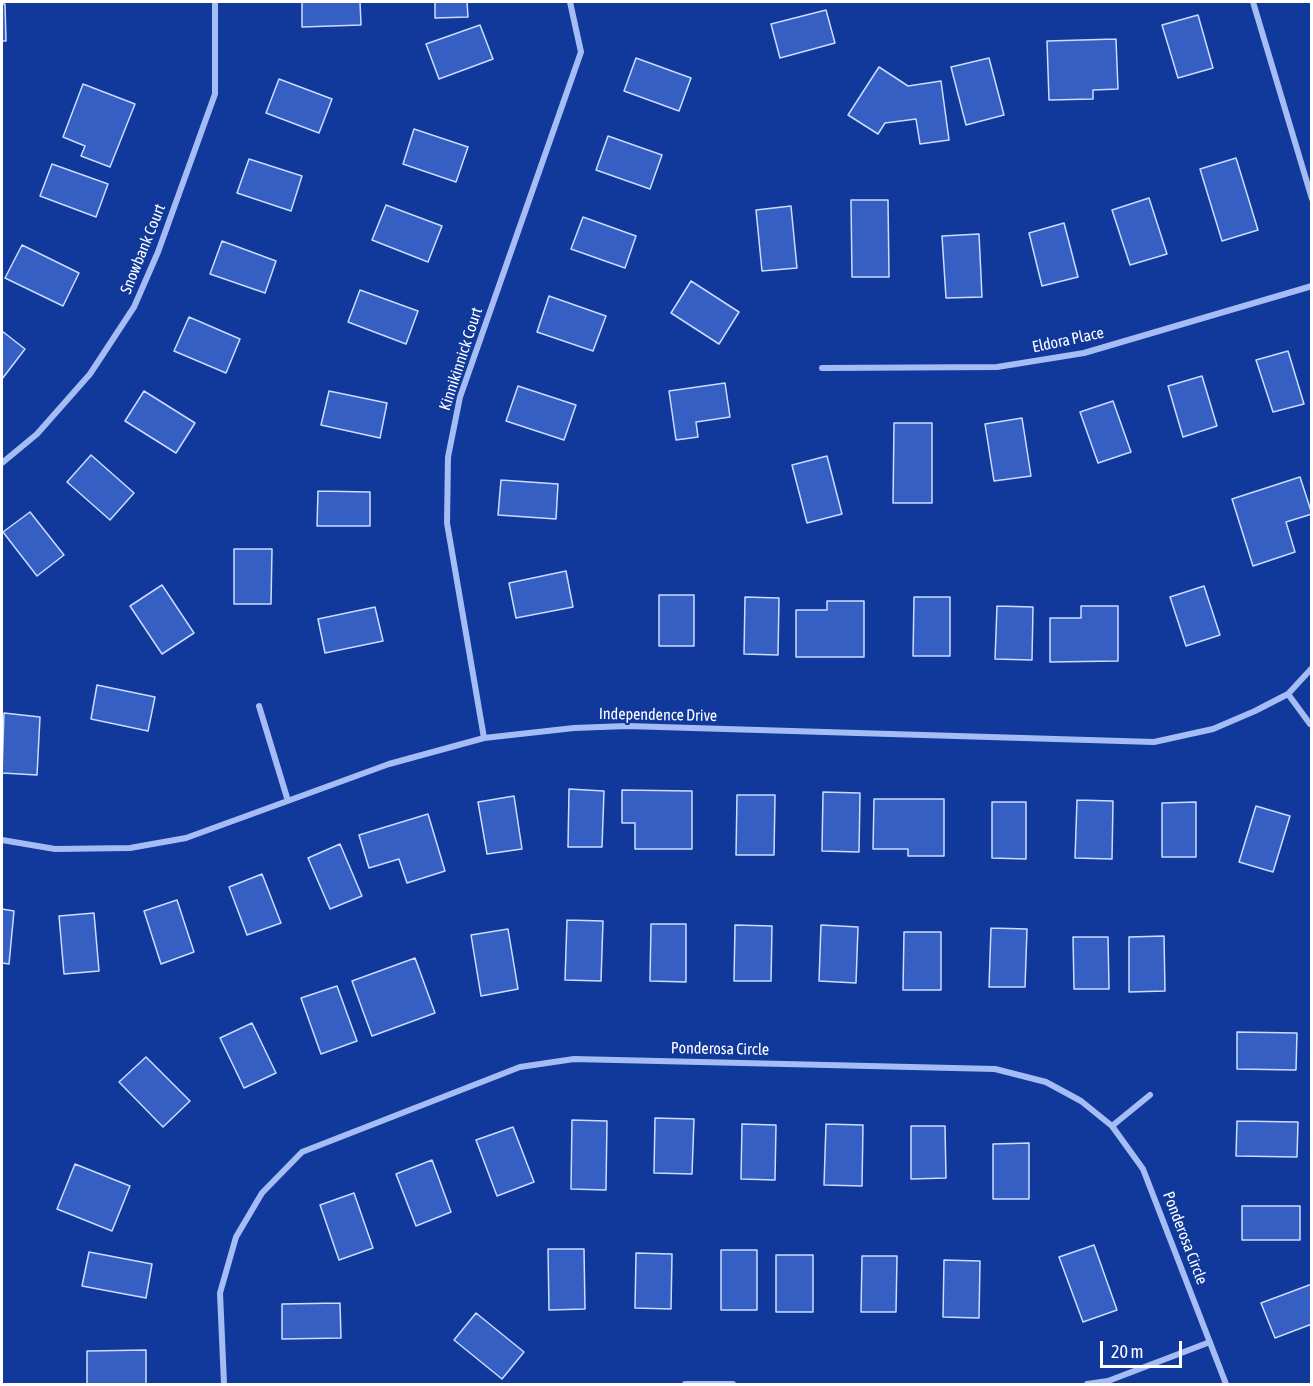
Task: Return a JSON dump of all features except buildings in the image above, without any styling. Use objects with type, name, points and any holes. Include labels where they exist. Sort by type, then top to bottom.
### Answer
[{"type":"street","name":"Snowbank Court","points":[[2,463],[38,434],[90,374],[134,307],[158,252],[215,94],[215,2]]},
{"type":"street","name":"Kinnikinnick Court","points":[[484,738],[447,523],[448,457],[460,398],[581,52],[570,2]]},
{"type":"street","points":[[1253,2],[1311,199]]},
{"type":"street","name":"Eldora Place","points":[[822,368],[997,367],[1084,353],[1311,286]]},
{"type":"street","name":"Independence Drive","points":[[2,840],[55,849],[130,848],[186,838],[389,764],[484,738],[574,728],[627,726],[1154,742],[1214,729],[1288,694],[1311,668]]},
{"type":"street","points":[[1288,694],[1310,724]]},
{"type":"street","points":[[259,706],[288,801]]},
{"type":"street","name":"Ponderosa Circle","points":[[224,1384],[220,1293],[236,1237],[262,1193],[302,1152],[520,1067],[574,1059],[995,1069],[1046,1082],[1081,1101],[1112,1126],[1143,1169],[1226,1384]]},
{"type":"street","points":[[1112,1126],[1150,1095]]},
{"type":"street","points":[[1087,1384],[1108,1381],[1210,1342]]},
{"type":"street","points":[[685,1384],[733,1384]]}]
